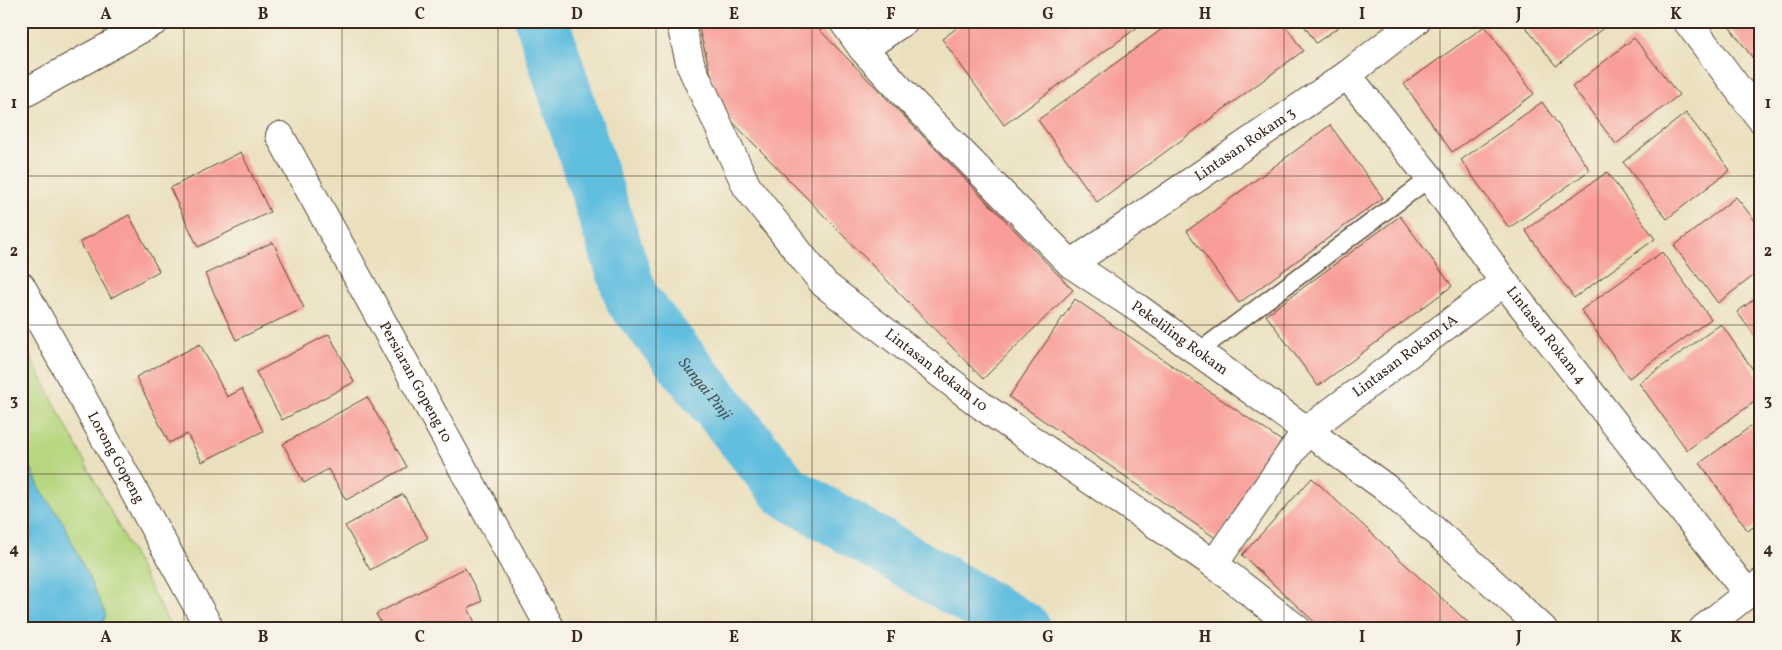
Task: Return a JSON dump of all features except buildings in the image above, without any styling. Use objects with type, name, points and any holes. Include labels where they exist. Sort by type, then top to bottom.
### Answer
[{"type":"street","points":[[21,95],[155,21]]},
{"type":"street","name":"Lintasan Rokam 10","points":[[680,21],[691,66],[747,187],[824,284],[982,406],[1214,564],[1297,629]]},
{"type":"street","name":"Pekeliling Rokam","points":[[842,21],[863,50],[1071,264],[1198,352],[1386,488],[1543,629]]},
{"type":"street","points":[[863,50],[904,21]]},
{"type":"street","name":"Lintasan Rokam 3","points":[[1071,264],[1347,76],[1416,21]]},
{"type":"street","points":[[1687,21],[1761,119]]},
{"type":"street","name":"Lintasan Rokam 4","points":[[1347,76],[1430,178],[1504,282],[1754,589]]},
{"type":"street","name":"Persiaran Gopeng 10","points":[[280,136],[551,629]]},
{"type":"street","name":"Lintasan Rokam 1A","points":[[1214,564],[1306,431],[1504,282]]},
{"type":"street","name":"Lorong Gopeng","points":[[21,286],[210,629]]},
{"type":"street","points":[[1703,629],[1754,589]]},
{"type":"lane","points":[[1198,352],[1430,178]]},
{"type":"green space","points":[[21,339],[172,629],[21,629]]},
{"type":"water","points":[[21,442],[40,489],[63,522],[106,615],[100,629],[21,629]]},
{"type":"waterway","name":"Sungai Pinji","points":[[542,21],[632,299],[786,491],[1024,629]]}]
